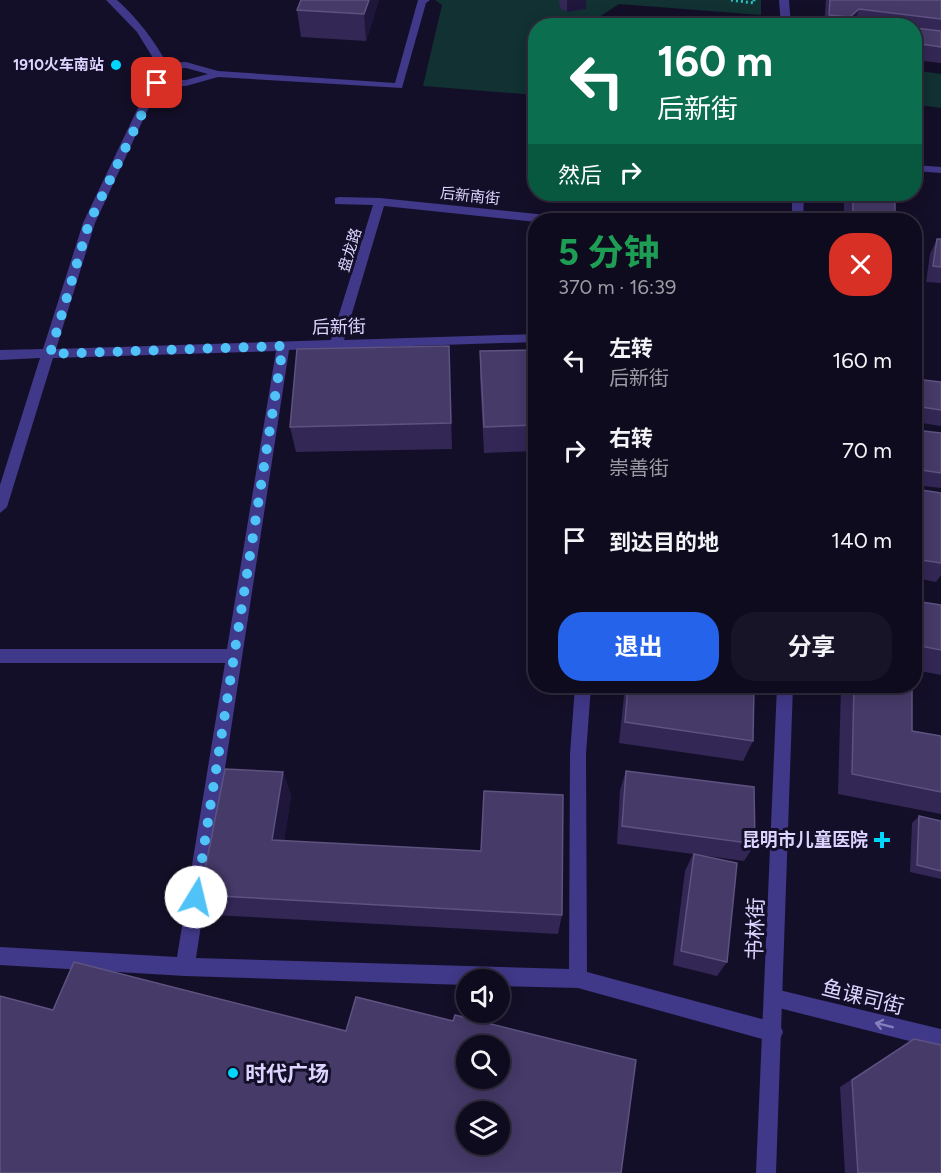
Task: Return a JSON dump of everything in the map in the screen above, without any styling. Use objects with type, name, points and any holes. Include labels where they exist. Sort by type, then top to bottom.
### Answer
[{"type":"street","points":[[0,507],[50,354],[89,223],[157,83],[163,66],[153,46],[125,12],[111,0]]},
{"type":"street","points":[[784,0],[785,18]]},
{"type":"street","points":[[922,169],[941,170]]},
{"type":"street","name":"盘龙路","points":[[336,346],[380,202],[339,201]]},
{"type":"street","name":"后新南街","points":[[380,202],[528,217]]},
{"type":"street","name":"后新街","points":[[0,355],[528,338]]},
{"type":"street","points":[[185,967],[283,346]]},
{"type":"street","points":[[0,657],[234,656]]},
{"type":"street","points":[[578,979],[578,754],[582,693]]},
{"type":"street","name":"书林街","points":[[766,1173],[786,693]]},
{"type":"street","points":[[0,956],[185,967],[578,979],[773,1032]]},
{"type":"street","name":"鱼课司街","points":[[775,998],[941,1039]]},
{"type":"lane","points":[[163,66],[186,65],[218,74],[399,86],[423,0]]},
{"type":"lane","points":[[157,83],[186,83],[218,74]]},
{"type":"path","points":[[731,0],[754,3],[754,0]]},
{"type":"green space","points":[[435,0],[761,0],[761,15],[619,4],[598,18],[528,18],[528,94],[423,86],[442,5]]},
{"type":"green space","points":[[922,71],[941,74],[941,108],[922,105]]},
{"type":"building","points":[[301,0],[369,0],[364,14],[297,10]]},
{"type":"building","points":[[830,0],[941,0],[941,19],[859,9],[850,17],[829,15]]},
{"type":"building","points":[[922,29],[941,31],[941,47],[922,44]]},
{"type":"building","points":[[853,201],[895,201],[895,213],[853,213]]},
{"type":"building","points":[[937,239],[941,239],[941,267],[933,266]]},
{"type":"building","points":[[449,346],[451,423],[290,427],[297,349]]},
{"type":"building","points":[[528,350],[528,425],[484,427],[480,351]]},
{"type":"building","points":[[922,380],[941,382],[941,410],[922,407]]},
{"type":"building","points":[[922,431],[941,433],[941,473],[922,470]]},
{"type":"building","points":[[922,490],[941,493],[941,563],[922,560]]},
{"type":"building","points":[[922,602],[941,605],[941,650],[922,646]]},
{"type":"building","points":[[627,693],[754,693],[753,741],[625,722]]},
{"type":"building","points":[[854,693],[912,693],[912,731],[941,736],[941,792],[852,774]]},
{"type":"building","points":[[225,769],[283,772],[272,840],[481,851],[484,791],[563,795],[562,915],[200,895]]},
{"type":"building","points":[[626,771],[754,787],[755,844],[622,826]]},
{"type":"building","points":[[919,816],[941,821],[941,871],[917,865]]},
{"type":"building","points":[[694,854],[737,863],[727,962],[681,951]]},
{"type":"building","name":"时代广场","points":[[74,962],[346,1031],[356,997],[453,1021],[455,1015],[456,1023],[487,1023],[636,1060],[621,1173],[0,1173],[0,996],[53,1010]]},
{"type":"building","points":[[914,1039],[941,1045],[941,1173],[858,1173],[852,1080]]},
{"type":"place","name":"1910火车南站","points":[[116,65]]},
{"type":"place","name":"昆明市儿童医院","points":[[882,840]]},
{"type":"place","name":"时代广场","points":[[233,1073]]},
{"type":"route","points":[[157,83],[89,223],[50,354],[283,346],[196,897]]}]
